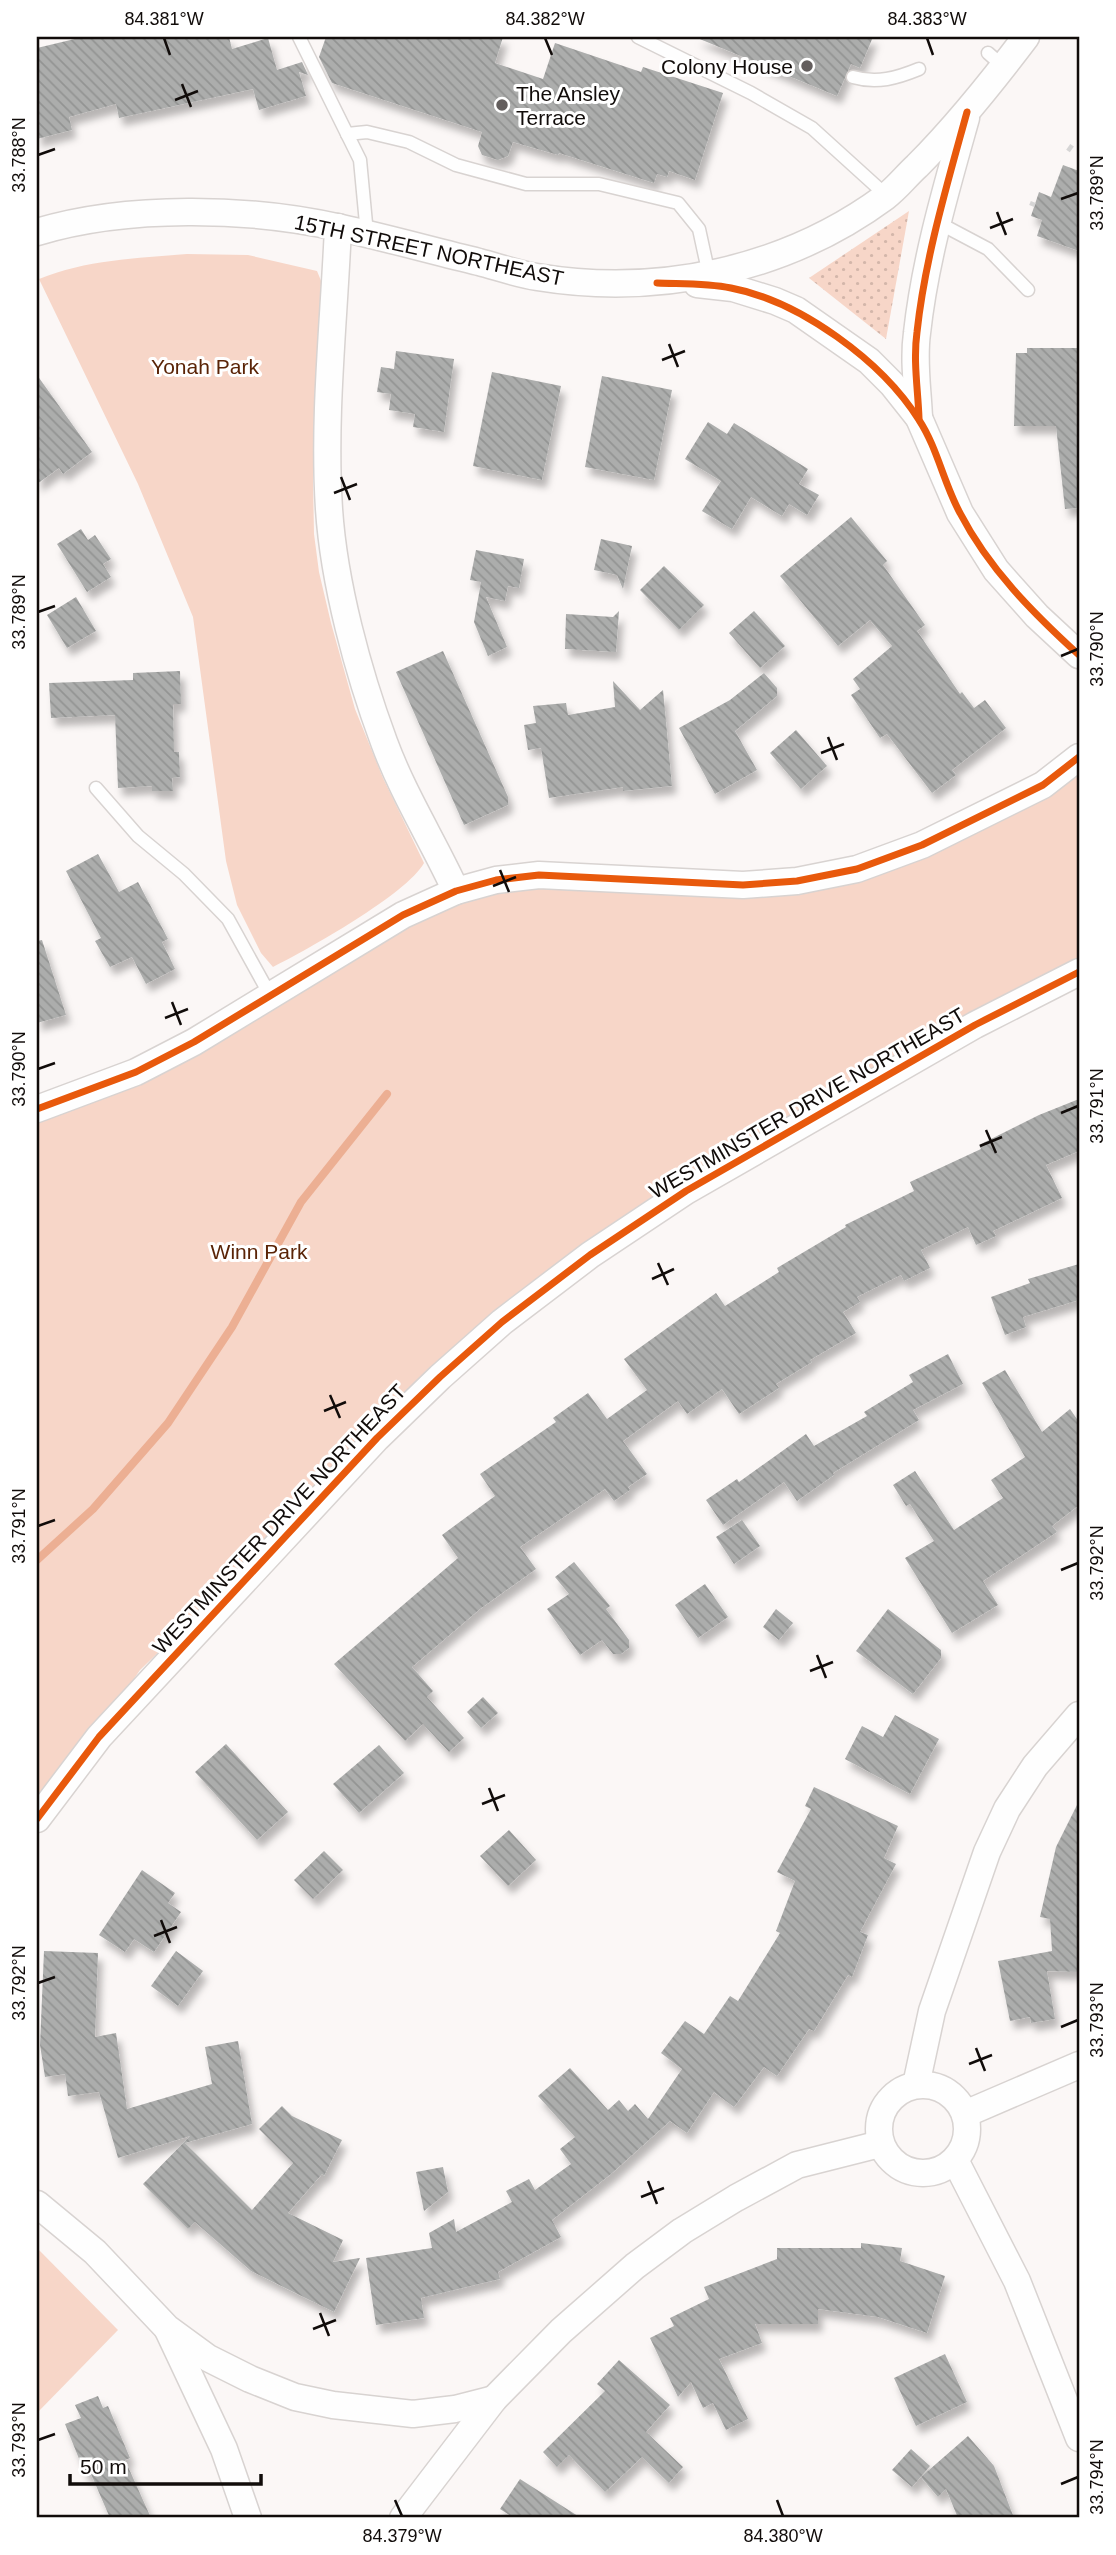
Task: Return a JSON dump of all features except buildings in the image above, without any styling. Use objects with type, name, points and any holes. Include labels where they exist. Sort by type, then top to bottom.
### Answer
[{"type":"street","name":"15TH STREET NORTHEAST","points":[[37,232],[58,225],[118,216],[172,212],[259,216],[338,227],[536,277],[589,282],[657,283],[709,275],[753,264],[789,251],[819,237],[887,196],[967,112],[996,60],[1026,37]]},
{"type":"street","points":[[919,418],[915,368],[917,332],[937,221],[967,112]]},
{"type":"street","points":[[338,227],[327,458],[329,511],[336,562],[359,666],[385,746],[456,891]]},
{"type":"street","points":[[657,283],[733,288],[775,301],[796,310],[869,361],[892,384],[919,418],[960,513],[996,570],[1037,616],[1079,655]]},
{"type":"street","points":[[37,1109],[136,1072],[194,1042],[403,915],[456,891],[496,880],[539,875],[743,885],[797,881],[857,869],[922,845],[1043,785],[1079,757]]},
{"type":"street","name":"WESTMINSTER DRIVE NORTHEAST","points":[[37,1819],[99,1737],[377,1438],[502,1322],[590,1255],[686,1191],[975,1025],[1079,972]]},
{"type":"street","points":[[916,2085],[932,2011],[987,1852],[1007,1809],[1035,1766],[1079,1714]]},
{"type":"street","points":[[965,2114],[1079,2065]]},
{"type":"street","points":[[916,2085],[940,2088],[951,2095],[965,2114],[966,2138],[955,2160],[934,2172],[908,2172],[887,2156],[880,2144],[879,2118],[885,2106],[905,2088],[916,2085]]},
{"type":"street","points":[[403,2518],[494,2399],[561,2331],[635,2266],[682,2231],[797,2165],[880,2144]]},
{"type":"street","points":[[955,2160],[1017,2281],[1079,2438]]},
{"type":"street","points":[[37,2183],[95,2252],[167,2328],[208,2358],[250,2379],[295,2397],[333,2405],[413,2414],[455,2409],[494,2399]]},
{"type":"street","points":[[37,2204],[95,2252]]},
{"type":"street","points":[[167,2328],[224,2449],[248,2518]]},
{"type":"lane","points":[[299,37],[360,160],[367,235]]},
{"type":"lane","points":[[638,37],[751,93],[812,128],[887,196]]},
{"type":"lane","points":[[853,77],[880,81],[898,78],[919,69]]},
{"type":"lane","points":[[347,134],[368,132],[409,142],[456,165],[526,184],[599,184],[678,203],[699,229],[709,275]]},
{"type":"lane","points":[[937,221],[988,249],[1028,290]]},
{"type":"lane","points":[[96,789],[138,836],[184,874],[228,919],[270,995]]},
{"type":"path","points":[[1068,150],[1073,144]]},
{"type":"green space","points":[[909,211],[886,339],[809,278]]},
{"type":"green space","name":"Yonah Park","points":[[187,254],[248,255],[317,271],[324,288],[318,341],[313,480],[314,534],[319,572],[355,709],[383,778],[424,863],[414,876],[378,905],[273,967],[261,953],[237,905],[226,861],[193,617],[138,484],[39,279],[93,264]]},
{"type":"green space","name":"Winn Park","points":[[1079,746],[1079,973],[620,1227],[398,1421],[140,1670],[37,1820],[37,1107],[157,1055],[463,890],[844,868],[1001,794]]},
{"type":"green space","points":[[37,2248],[118,2330],[37,2413]]},
{"type":"waterway","points":[[37,1560],[93,1509],[168,1423],[232,1327],[301,1202],[387,1094]]},
{"type":"cycle path","points":[[919,418],[915,354],[925,277],[967,112]]},
{"type":"cycle path","points":[[657,283],[731,288],[784,306],[837,337],[884,376],[919,420],[931,442],[954,502],[984,553],[1029,606],[1079,655]]},
{"type":"cycle path","points":[[37,1109],[136,1072],[194,1042],[403,915],[456,891],[496,880],[539,875],[743,885],[797,881],[857,869],[922,845],[1043,785],[1079,757]]},
{"type":"cycle path","points":[[37,1819],[99,1737],[377,1438],[502,1322],[590,1255],[686,1191],[975,1025],[1079,972]]},
{"type":"place","name":"Colony House","points":[[807,66]]},
{"type":"place","name":"The Ansley Terrace","points":[[502,105]]}]
